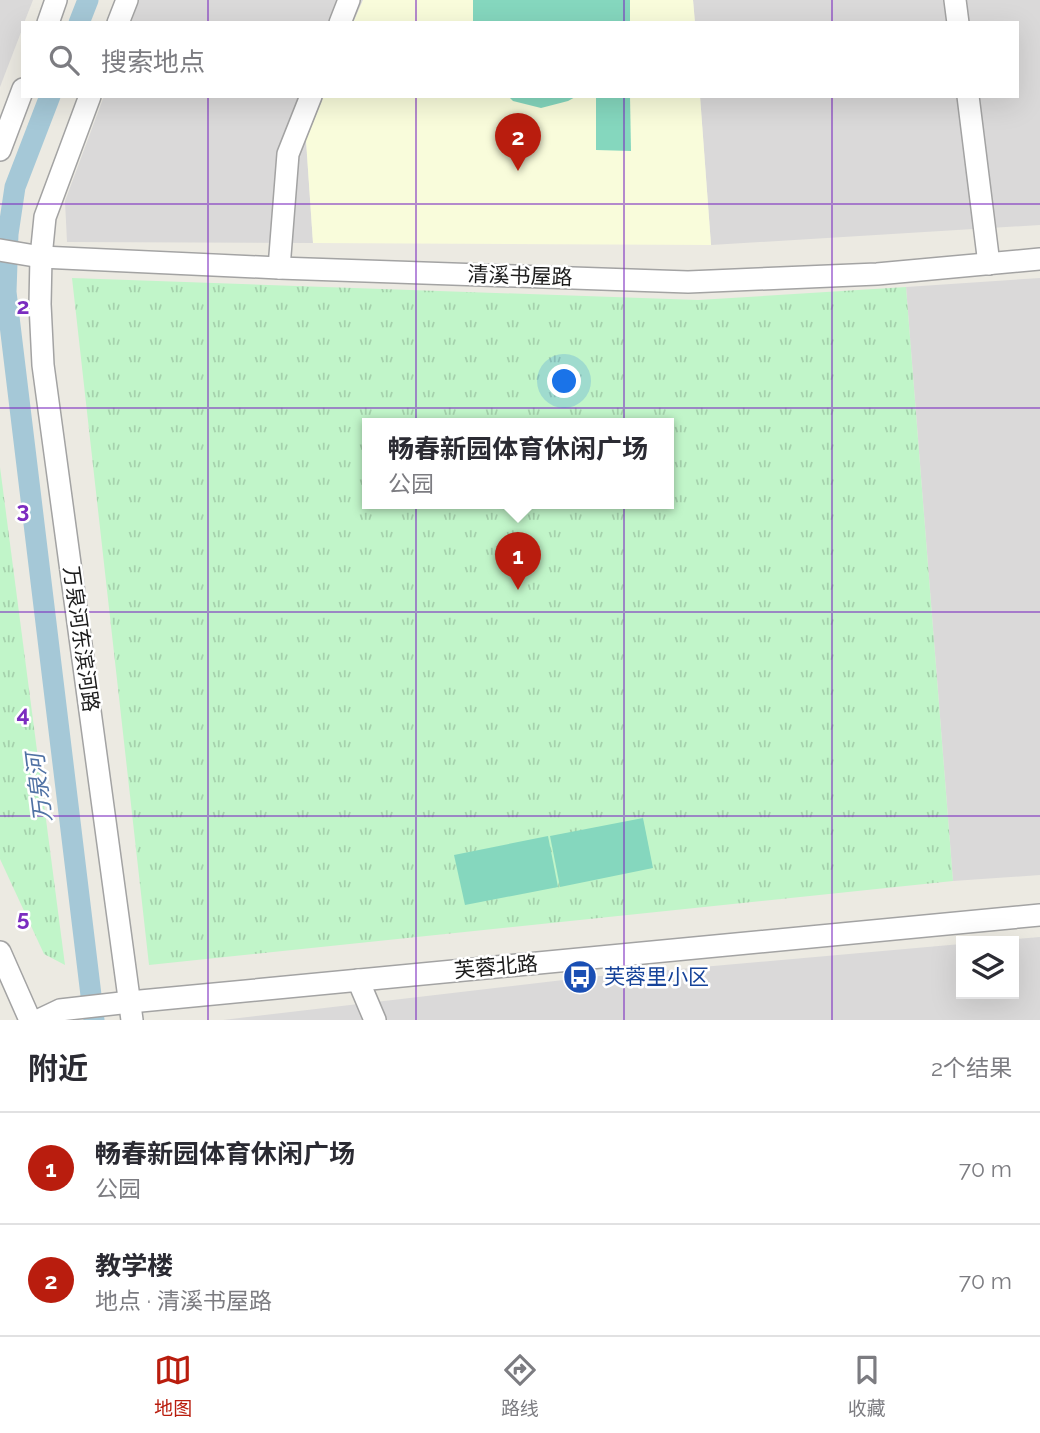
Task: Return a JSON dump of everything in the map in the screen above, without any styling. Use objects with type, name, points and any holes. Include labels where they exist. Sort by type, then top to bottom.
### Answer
[{"type":"street","points":[[49,21],[56,0]]},
{"type":"street","points":[[119,21],[127,0]]},
{"type":"street","points":[[341,21],[349,0]]},
{"type":"street","points":[[955,0],[958,21]]},
{"type":"street","points":[[0,150],[21,94]]},
{"type":"street","name":"万泉河东滨河路","points":[[89,98],[45,217],[40,304],[43,365],[127,1008]]},
{"type":"street","points":[[279,268],[288,154],[310,98]]},
{"type":"street","points":[[968,98],[989,264]]},
{"type":"street","name":"清溪书屋路","points":[[0,250],[41,257],[688,282],[877,274],[1040,259]]},
{"type":"street","name":"芙蓉北路","points":[[39,1020],[60,1010],[86,1007],[127,1008],[358,980],[1040,915]]},
{"type":"street","points":[[0,952],[30,1020]]},
{"type":"street","points":[[358,980],[374,1020]]},
{"type":"shaded area","points":[[0,0],[33,0],[25,21],[21,21],[21,32],[0,87]]},
{"type":"shaded area","points":[[139,0],[363,0],[354,21],[132,21]]},
{"type":"shaded area","points":[[363,0],[693,0],[695,21],[354,21]]},
{"type":"shaded area","points":[[693,0],[1040,0],[1040,225],[711,245],[700,98],[1019,98],[1019,21],[695,21]]},
{"type":"shaded area","points":[[103,98],[323,98],[306,140],[313,243],[67,242],[65,201]]},
{"type":"shaded area","points":[[323,98],[700,98],[711,245],[313,243],[306,140]]},
{"type":"shaded area","points":[[1040,278],[1040,875],[953,881],[906,287]]},
{"type":"shaded area","points":[[1040,937],[1040,1020],[223,1020],[589,977],[956,944],[956,999],[1019,999],[1019,939]]},
{"type":"green space","points":[[473,0],[630,0],[630,21],[473,21]]},
{"type":"green space","points":[[510,98],[573,98],[541,108]]},
{"type":"green space","points":[[596,98],[630,98],[631,151],[596,150]]},
{"type":"green space","points":[[72,278],[698,300],[906,287],[953,881],[149,965]]},
{"type":"green space","points":[[0,467],[65,965],[44,954],[0,859]]},
{"type":"green space","points":[[643,818],[653,868],[560,887],[550,836]]},
{"type":"green space","points":[[548,836],[558,887],[465,905],[454,855]]},
{"type":"waterway","name":"万泉河","points":[[80,21],[88,0]]},
{"type":"waterway","name":"万泉河","points":[[49,98],[15,187],[8,234],[6,292],[94,1020]]},
{"type":"place","name":"教学楼","points":[[518,171]]},
{"type":"place","name":"畅春新园体育休闲广场","points":[[518,590]]},
{"type":"place","name":"芙蓉里小区","points":[[580,977]]}]
